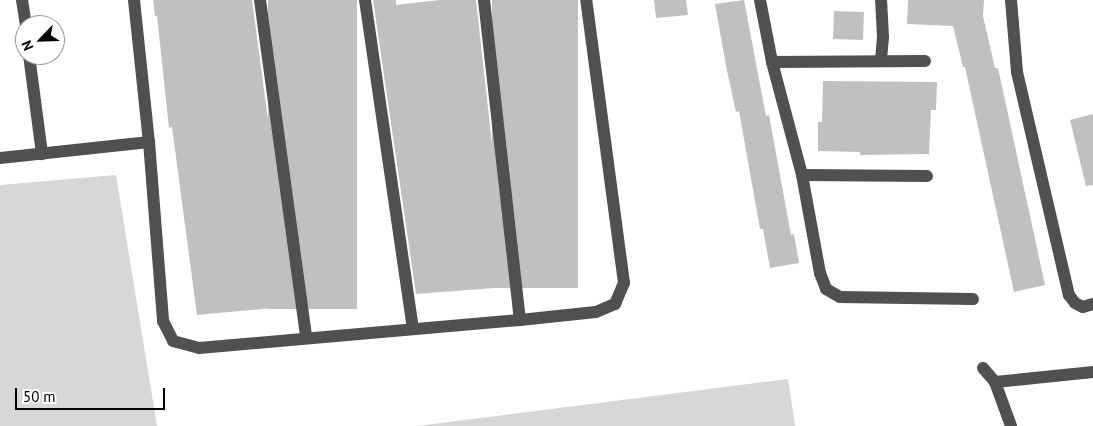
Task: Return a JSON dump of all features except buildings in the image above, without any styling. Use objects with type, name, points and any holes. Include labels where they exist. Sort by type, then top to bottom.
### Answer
[{"type":"street","points":[[22,0],[24,15]]},
{"type":"street","points":[[134,0],[149,142],[163,321],[173,341],[199,348],[596,312],[615,304],[624,283],[586,0]]},
{"type":"street","points":[[260,0],[306,338]]},
{"type":"street","points":[[365,0],[413,330]]},
{"type":"street","points":[[484,0],[520,320]]},
{"type":"street","points":[[760,0],[772,62],[802,175],[820,273],[826,289],[840,297],[973,299]]},
{"type":"street","points":[[881,0],[883,37],[881,60]]},
{"type":"street","points":[[1011,0],[1017,72],[1069,295],[1075,303],[1083,307],[1093,304]]},
{"type":"street","points":[[772,62],[925,61]]},
{"type":"street","points":[[30,65],[42,154]]},
{"type":"street","points":[[0,158],[149,142]]},
{"type":"street","points":[[802,175],[927,176]]},
{"type":"street","points":[[984,368],[995,382],[1011,426]]},
{"type":"street","points":[[995,382],[1093,372]]},
{"type":"shaded area","points":[[116,175],[157,426],[0,426],[0,185]]},
{"type":"shaded area","points":[[788,379],[795,426],[417,426]]}]
